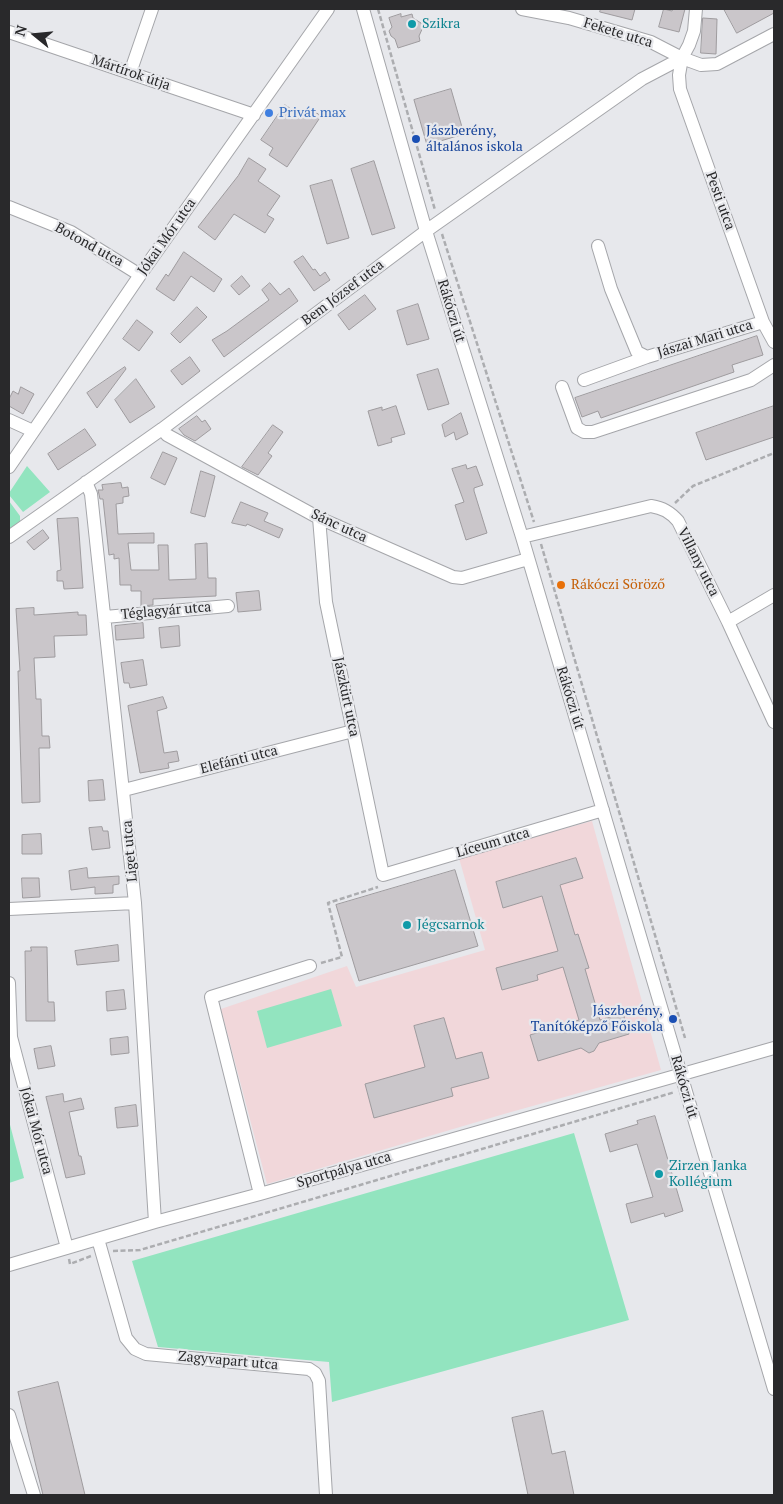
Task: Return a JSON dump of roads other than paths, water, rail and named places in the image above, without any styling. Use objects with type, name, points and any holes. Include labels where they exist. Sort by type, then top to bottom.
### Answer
[{"type":"street","points":[[130,73],[152,9]]},
{"type":"street","name":"Jókai Mór utca","points":[[9,467],[140,275],[328,9]]},
{"type":"street","name":"Rákóczi út","points":[[363,9],[426,231],[522,537],[774,1389]]},
{"type":"street","name":"Fekete utca","points":[[522,9],[569,18],[652,42],[682,58],[701,65],[717,64],[774,34]]},
{"type":"street","name":"Pesti utca","points":[[696,9],[694,32],[682,58],[679,75],[680,89],[763,322],[774,342]]},
{"type":"street","name":"Mártírok útja","points":[[9,32],[254,115]]},
{"type":"street","name":"Bem József utca","points":[[9,537],[162,428],[426,231],[642,79],[682,58]]},
{"type":"street","name":"Botond utca","points":[[9,207],[71,232],[140,275]]},
{"type":"street","name":"Jászai Mari utca","points":[[598,246],[611,289],[637,352],[647,357]]},
{"type":"street","name":"Jászai Mari utca","points":[[584,380],[647,357],[763,322]]},
{"type":"street","points":[[562,387],[577,428],[584,432],[593,432],[751,380],[774,365]]},
{"type":"street","points":[[9,420],[33,431]]},
{"type":"street","name":"Sánc utca","points":[[162,428],[167,435],[319,518],[453,577],[462,578],[528,559]]},
{"type":"street","name":"Liget utca","points":[[86,482],[92,494],[135,903],[154,1222]]},
{"type":"street","name":"Villany utca","points":[[522,537],[651,506],[667,511],[678,521],[728,622],[774,722]]},
{"type":"street","name":"Jászkürt utca","points":[[319,518],[326,602],[382,881]]},
{"type":"street","points":[[728,622],[774,594]]},
{"type":"street","name":"Téglagyár utca","points":[[104,617],[228,606]]},
{"type":"street","name":"Elefánti utca","points":[[124,790],[353,731]]},
{"type":"street","name":"Líceum utca","points":[[382,881],[603,810]]},
{"type":"street","points":[[9,909],[135,903]]},
{"type":"street","points":[[260,1194],[211,997],[310,966]]},
{"type":"street","name":"Jókai Mór utca","points":[[9,983],[10,1037],[67,1248]]},
{"type":"street","name":"Sportpálya utca","points":[[9,1265],[67,1248],[100,1245],[154,1222],[260,1194],[774,1048]]},
{"type":"street","name":"Zagyvapart utca","points":[[100,1245],[126,1338],[135,1349],[146,1354],[309,1369],[315,1373],[319,1381],[326,1495]]},
{"type":"street","points":[[9,1415],[34,1495]]},
{"type":"place","name":"Szikra","points":[[412,24]]},
{"type":"place","name":"Privát max","points":[[269,113]]},
{"type":"place","name":"Jászberény, általános iskola","points":[[416,139]]},
{"type":"place","name":"Rákóczi Söröző","points":[[561,585]]},
{"type":"place","name":"Jégcsarnok","points":[[407,925]]},
{"type":"place","name":"Jászberény, Tanítóképző Főiskola","points":[[673,1019]]},
{"type":"place","name":"Zirzen Janka Kollégium","points":[[659,1174]]}]
